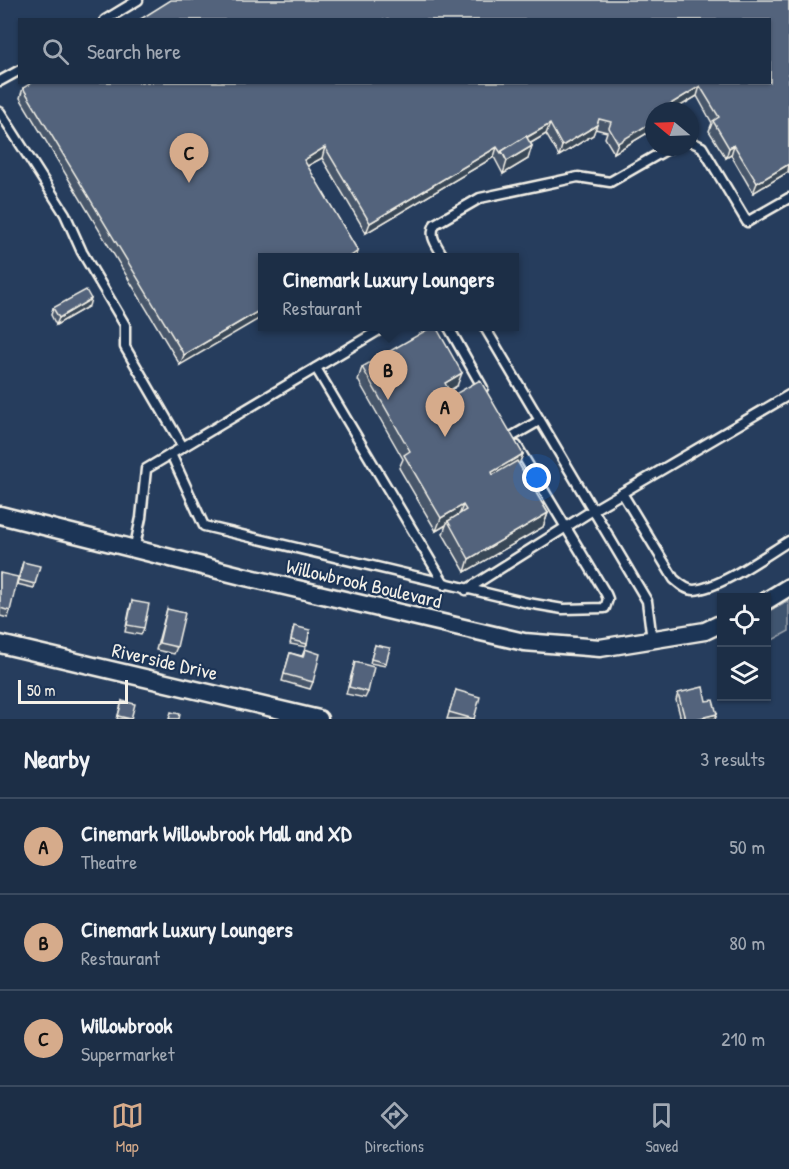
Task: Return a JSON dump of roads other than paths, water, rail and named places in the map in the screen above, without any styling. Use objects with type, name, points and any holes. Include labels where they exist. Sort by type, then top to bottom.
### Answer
[{"type":"street","name":"Willowbrook Boulevard","points":[[0,515],[134,550],[524,642],[600,648],[705,631],[717,625]]},
{"type":"street","points":[[771,598],[789,587]]},
{"type":"street","name":"Riverside Drive","points":[[0,644],[319,719]]},
{"type":"lane","points":[[108,18],[138,0]]},
{"type":"lane","points":[[0,81],[18,71]]},
{"type":"lane","points":[[0,112],[65,214],[82,252],[125,325],[124,347],[183,447]]},
{"type":"lane","points":[[699,146],[747,222],[789,198]]},
{"type":"lane","points":[[441,253],[433,240],[435,224],[480,198],[578,177],[610,182],[655,156]]},
{"type":"lane","points":[[134,550],[141,518],[146,469],[379,331]]},
{"type":"lane","points":[[450,331],[488,396]]},
{"type":"lane","points":[[486,331],[647,601],[652,640]]},
{"type":"lane","points":[[316,368],[445,585]]},
{"type":"lane","points":[[466,590],[593,510],[789,395]]},
{"type":"lane","points":[[511,437],[539,421]]},
{"type":"lane","points":[[171,454],[204,526],[466,590],[563,609],[604,608],[608,599],[606,594],[506,427]]},
{"type":"lane","points":[[622,493],[675,579],[684,588],[694,590],[729,578],[789,541]]},
{"type":"place","name":"Willowbrook","points":[[189,183]]},
{"type":"place","name":"Cinemark Luxury Loungers","points":[[388,400]]},
{"type":"place","name":"Cinemark Willowbrook Mall and XD","points":[[445,437]]}]
